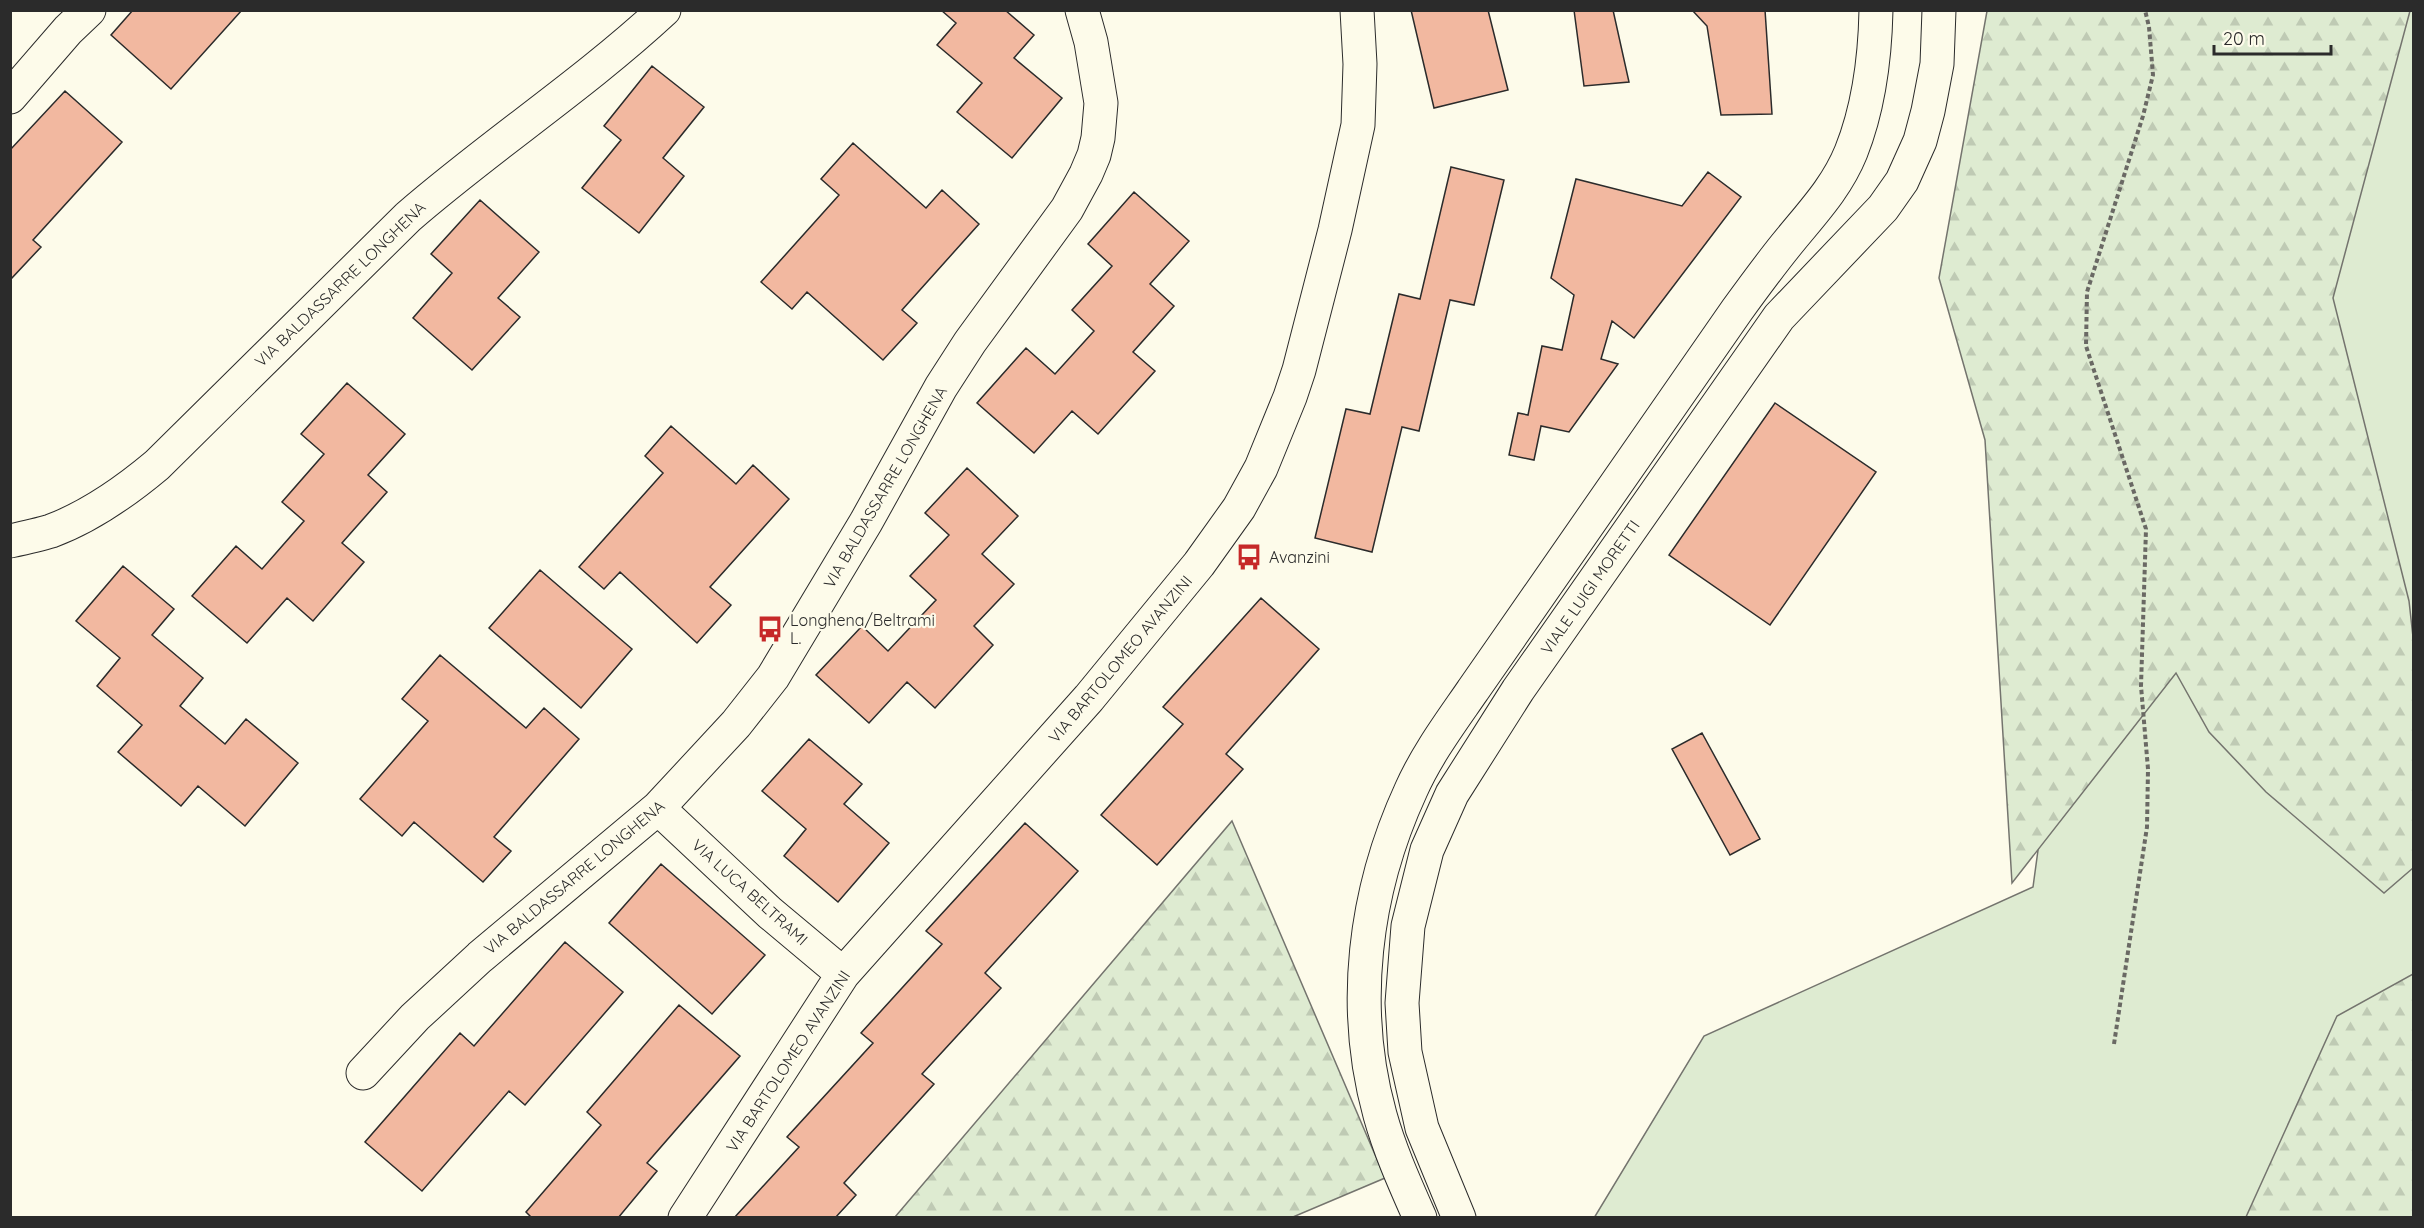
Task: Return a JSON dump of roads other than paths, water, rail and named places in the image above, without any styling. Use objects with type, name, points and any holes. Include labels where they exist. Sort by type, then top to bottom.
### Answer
[{"type":"street","points":[[10,97],[68,30],[89,10]]},
{"type":"street","name":"VIA BALDASSARRE LONGHENA","points":[[10,541],[51,531],[82,516],[136,482],[157,465],[408,217],[439,190],[610,57],[664,10]]},
{"type":"street","name":"VIA BALDASSARRE LONGHENA","points":[[363,1073],[415,1017],[480,957],[658,808],[736,724],[773,676],[866,522],[941,387],[970,342],[1078,191],[1094,155],[1101,124],[1097,71],[1082,10]]},
{"type":"street","name":"VIA BARTOLOMEO AVANZINI","points":[[685,1218],[843,974],[1089,698],[1198,564],[1239,508],[1252,486],[1272,443],[1299,370],[1345,188],[1358,125],[1360,99],[1357,10]]},
{"type":"street","points":[[1420,1218],[1401,1175],[1381,1117],[1369,1067],[1364,1008],[1368,935],[1373,899],[1382,863],[1395,827],[1433,748],[1739,308],[1785,246],[1826,198],[1839,177],[1861,124],[1869,92],[1876,10]]},
{"type":"street","points":[[1895,192],[1897,155],[1910,110],[1918,10]]},
{"type":"street","name":"VIALE LUIGI MORETTI","points":[[1459,1218],[1422,1128],[1405,1052],[1402,1003],[1408,926],[1416,886],[1431,841],[1468,766],[1518,690],[1779,318],[1806,286],[1870,223],[1895,192],[1913,158],[1928,111],[1937,64],[1939,10]]},
{"type":"street","name":"VIA LUCA BELTRAMI","points":[[658,808],[770,913],[843,974]]},
{"type":"place","name":"Avanzini","points":[[1249,557]]},
{"type":"place","name":"Longhena/Beltrami L.","points":[[770,629]]}]
